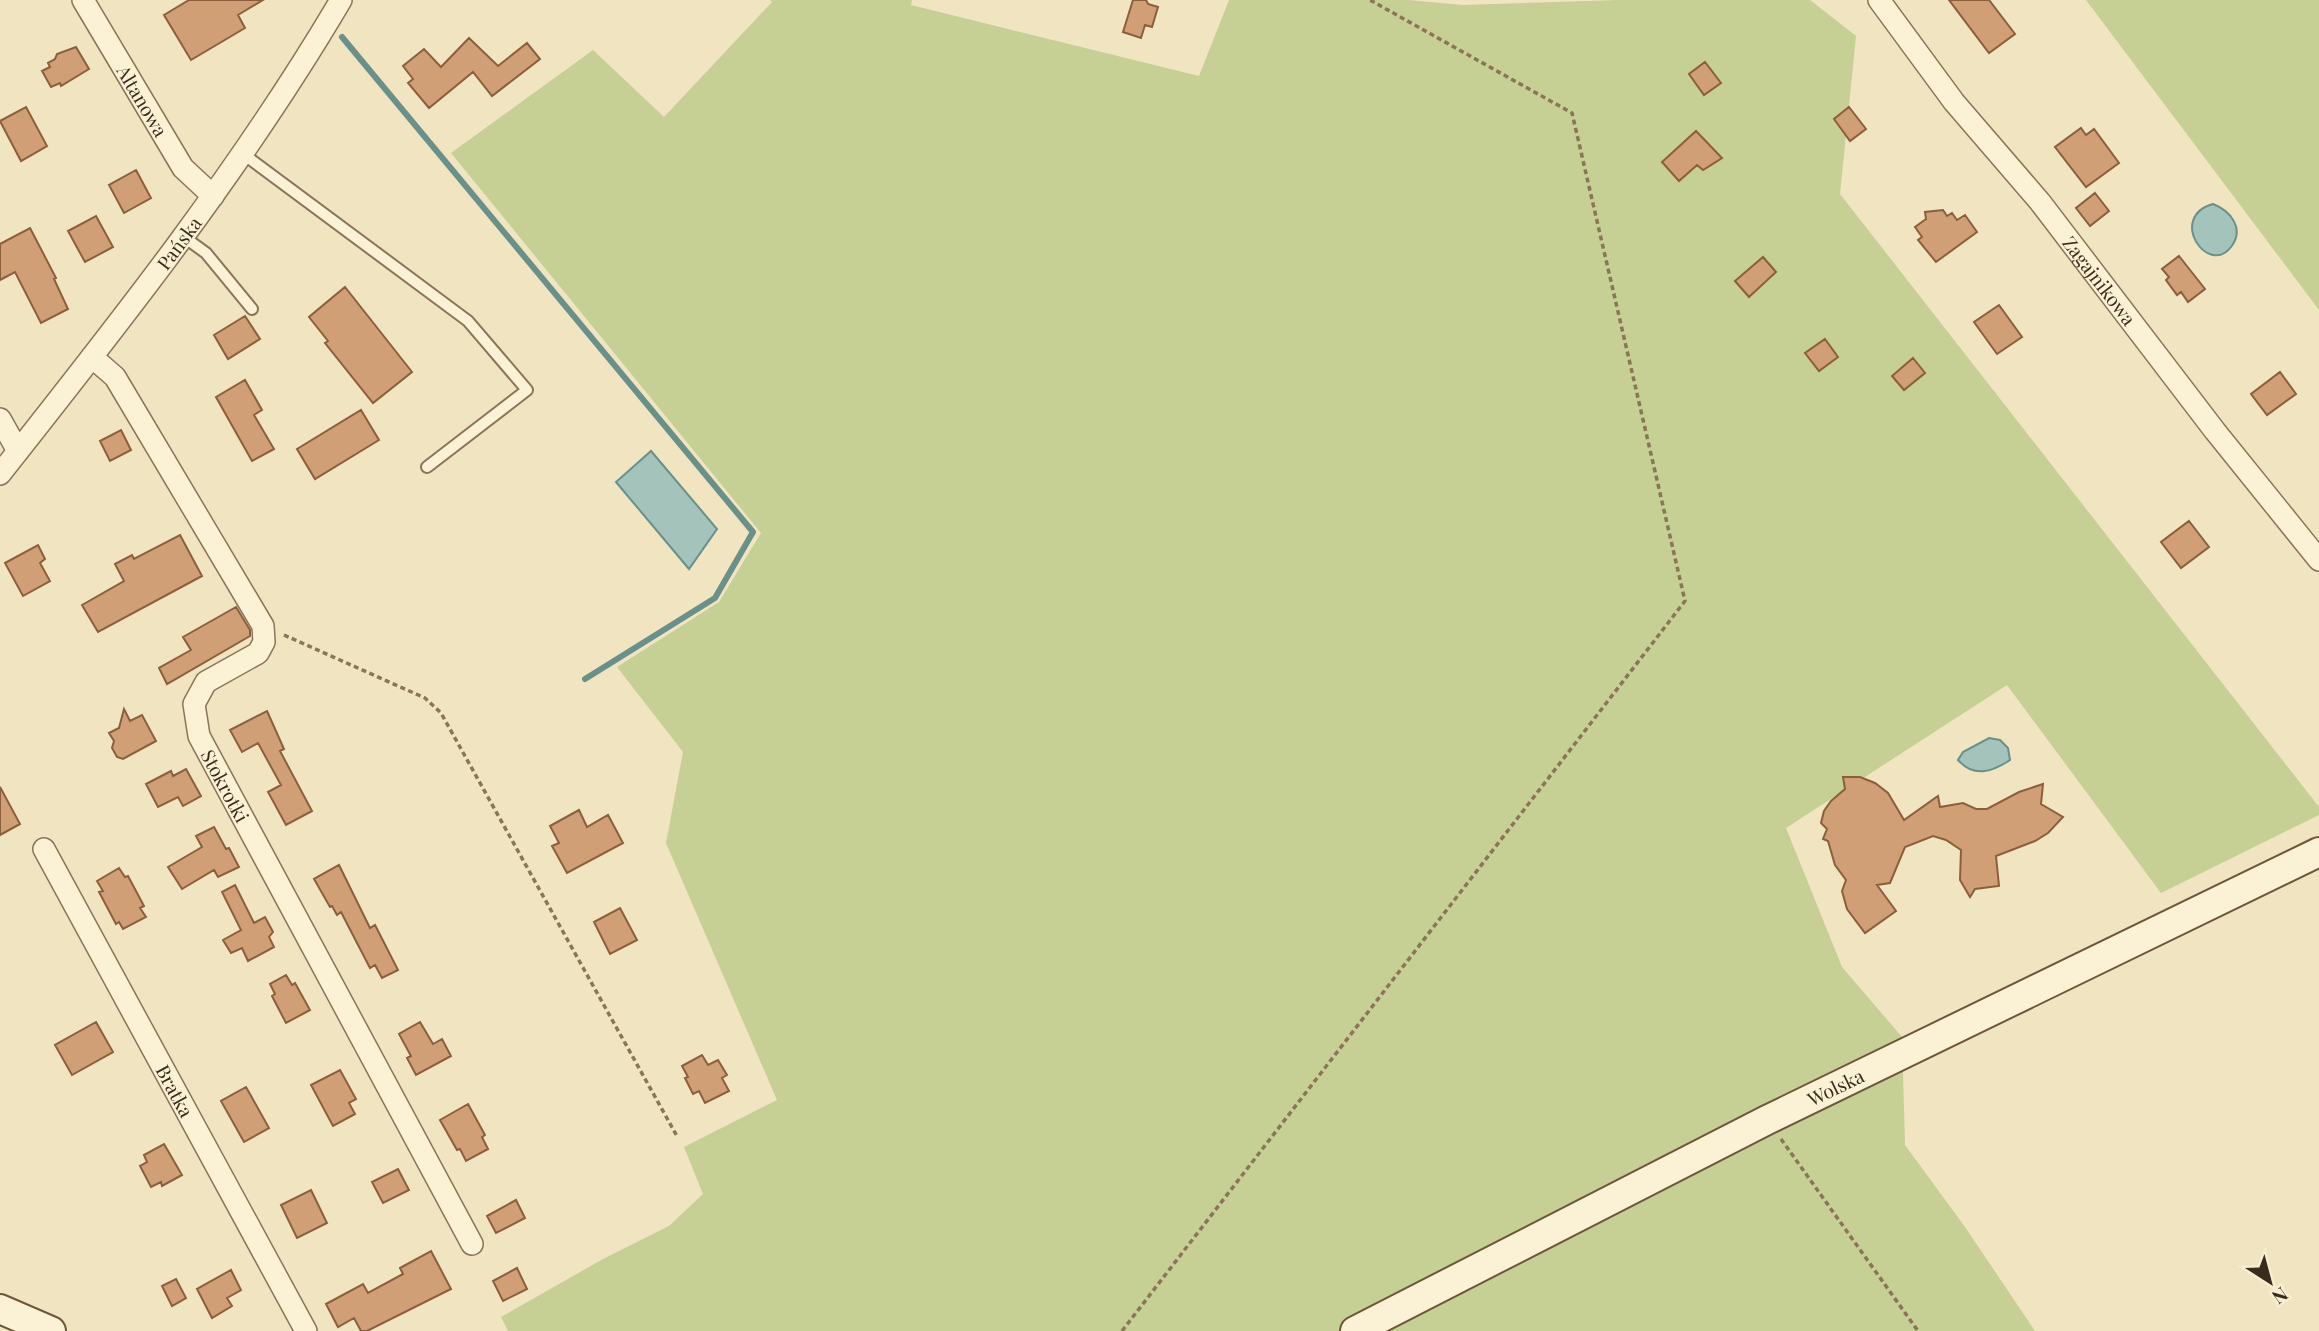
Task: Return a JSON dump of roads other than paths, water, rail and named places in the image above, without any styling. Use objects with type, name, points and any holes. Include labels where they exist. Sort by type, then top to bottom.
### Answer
[{"type":"street","name":"Altanowa","points":[[83,0],[183,168],[213,196]]},
{"type":"street","name":"Pańska","points":[[0,474],[184,237],[341,0]]},
{"type":"street","name":"Zagajnikowa","points":[[1880,0],[1954,102],[2040,202],[2215,430],[2319,560]]},
{"type":"street","name":"Stokrotki","points":[[92,357],[115,377],[263,626],[264,642],[258,653],[206,682],[194,704],[199,736],[472,1244]]},
{"type":"street","points":[[0,419],[18,451]]},
{"type":"street","name":"Bratka","points":[[44,849],[306,1331]]},
{"type":"street","name":"Wolska","points":[[1355,1331],[1767,1120],[2319,852]]},
{"type":"street","points":[[0,1310],[51,1331]]},
{"type":"lane","points":[[242,153],[468,321],[527,390],[427,467]]},
{"type":"lane","points":[[184,237],[206,253],[252,309]]},
{"type":"water","points":[[2213,204],[2225,211],[2234,221],[2237,234],[2231,247],[2222,254],[2212,255],[2196,242],[2192,231],[2193,220],[2200,211]]},
{"type":"water","points":[[651,451],[717,529],[689,569],[616,482]]},
{"type":"water","points":[[1989,738],[2000,740],[2008,748],[2010,760],[1997,768],[1977,771],[1964,766],[1958,760],[1963,752]]},
{"type":"waterway","points":[[342,37],[753,532],[715,598],[585,679]]}]
